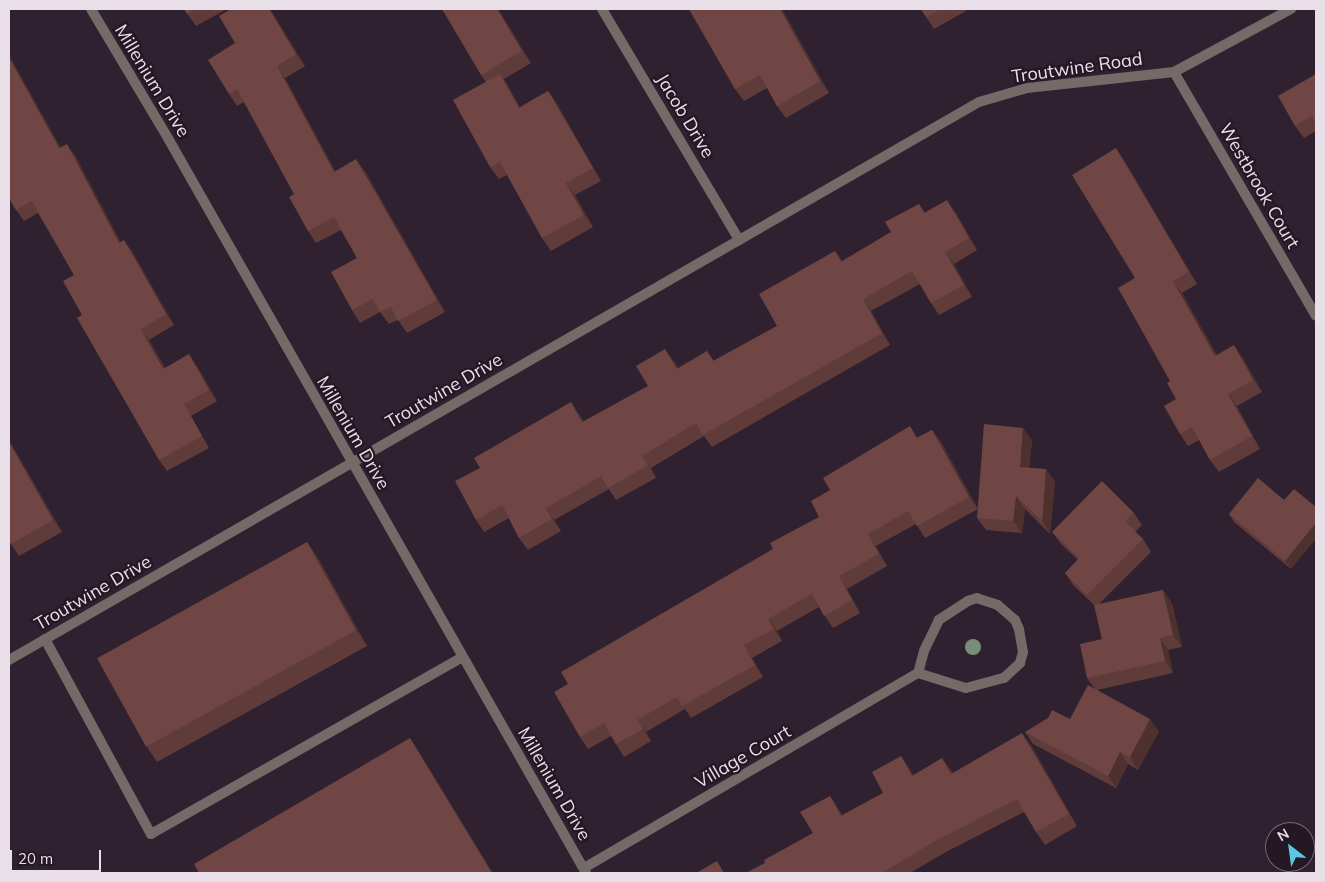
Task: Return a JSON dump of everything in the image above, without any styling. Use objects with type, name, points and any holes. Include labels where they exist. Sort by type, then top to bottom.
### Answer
[{"type":"street","name":"Millenium Drive","points":[[91,9],[169,140],[351,463],[585,871]]},
{"type":"street","name":"Jacob Drive","points":[[602,9],[739,240]]},
{"type":"street","name":"Troutwine Road","points":[[739,240],[978,102],[1027,88],[1174,72],[1291,9]]},
{"type":"street","name":"Westbrook Court","points":[[1174,72],[1316,316]]},
{"type":"street","name":"Troutwine Drive","points":[[9,660],[739,240]]},
{"type":"street","points":[[978,598],[998,605],[1020,629],[1023,652],[1020,663],[998,681],[966,688],[918,673],[924,651],[939,620],[968,601],[978,598]]},
{"type":"street","points":[[45,639],[151,834],[462,657]]},
{"type":"street","name":"Village Court","points":[[585,871],[918,673]]},
{"type":"building","points":[[184,9],[197,9],[187,14]]},
{"type":"building","points":[[231,9],[269,9],[296,54],[277,66],[334,172],[356,159],[437,300],[398,321],[391,307],[380,312],[373,299],[352,310],[331,272],[357,258],[334,217],[308,231],[289,197],[294,194],[237,89],[229,94],[208,60],[235,43],[219,16]]},
{"type":"building","points":[[442,9],[497,9],[522,51],[481,75]]},
{"type":"building","points":[[689,9],[780,9],[820,81],[777,106],[760,75],[735,89]]},
{"type":"building","points":[[921,9],[941,9],[926,17]]},
{"type":"building","points":[[9,58],[59,148],[67,144],[119,243],[124,240],[166,314],[141,329],[163,369],[189,354],[209,390],[184,404],[202,436],[159,460],[77,318],[82,315],[63,281],[74,275],[32,201],[16,210],[9,198]]},
{"type":"building","points":[[500,74],[519,108],[548,91],[593,168],[566,183],[584,215],[542,238],[500,162],[490,167],[453,100]]},
{"type":"building","points":[[1316,74],[1316,124],[1312,116],[1295,126],[1278,96]]},
{"type":"building","points":[[1116,148],[1189,272],[1173,281],[1215,356],[1234,345],[1253,380],[1228,394],[1252,436],[1210,460],[1192,427],[1180,434],[1164,406],[1176,399],[1167,383],[1170,381],[1118,288],[1135,278],[1072,175]]},
{"type":"building","points":[[947,200],[969,238],[945,252],[964,285],[931,303],[912,271],[863,299],[882,333],[703,435],[696,423],[642,456],[648,465],[608,488],[601,476],[546,508],[552,519],[519,538],[502,505],[476,520],[455,481],[480,468],[474,458],[571,402],[582,422],[648,386],[636,366],[665,349],[677,369],[707,351],[713,361],[777,326],[759,294],[835,251],[841,262],[891,232],[885,222],[919,204],[924,213]]},
{"type":"building","points":[[984,424],[1023,428],[1020,467],[1046,469],[1042,521],[1016,496],[1013,521],[977,518]]},
{"type":"building","points":[[910,426],[917,438],[932,430],[969,497],[917,526],[908,511],[868,534],[879,554],[839,576],[852,600],[824,616],[812,594],[768,619],[774,629],[744,645],[755,665],[682,706],[677,697],[637,720],[643,729],[616,744],[604,723],[580,737],[554,692],[568,684],[561,672],[773,549],[770,543],[819,517],[811,501],[830,490],[823,478]]},
{"type":"building","points":[[9,442],[53,520],[11,544],[9,541]]},
{"type":"building","points":[[1258,478],[1284,500],[1294,489],[1316,507],[1316,523],[1285,561],[1229,514]]},
{"type":"building","points":[[1102,481],[1134,513],[1125,521],[1143,539],[1087,595],[1065,573],[1079,558],[1052,532]]},
{"type":"building","points":[[307,542],[356,630],[146,747],[97,658]]},
{"type":"building","points":[[1163,590],[1173,635],[1160,638],[1165,661],[1087,678],[1080,644],[1102,639],[1094,605]]},
{"type":"building","points":[[1088,685],[1150,719],[1130,757],[1120,752],[1108,776],[1025,732],[1048,718],[1052,710],[1070,719]]},
{"type":"building","points":[[1022,733],[1069,814],[1036,832],[1017,799],[937,840],[882,873],[746,873],[765,863],[764,860],[813,833],[800,812],[830,796],[841,816],[883,793],[872,772],[901,756],[912,776],[942,758],[951,774]]},
{"type":"building","points":[[410,738],[492,873],[199,873],[194,864]]},
{"type":"building","points":[[717,861],[724,873],[696,873]]}]
